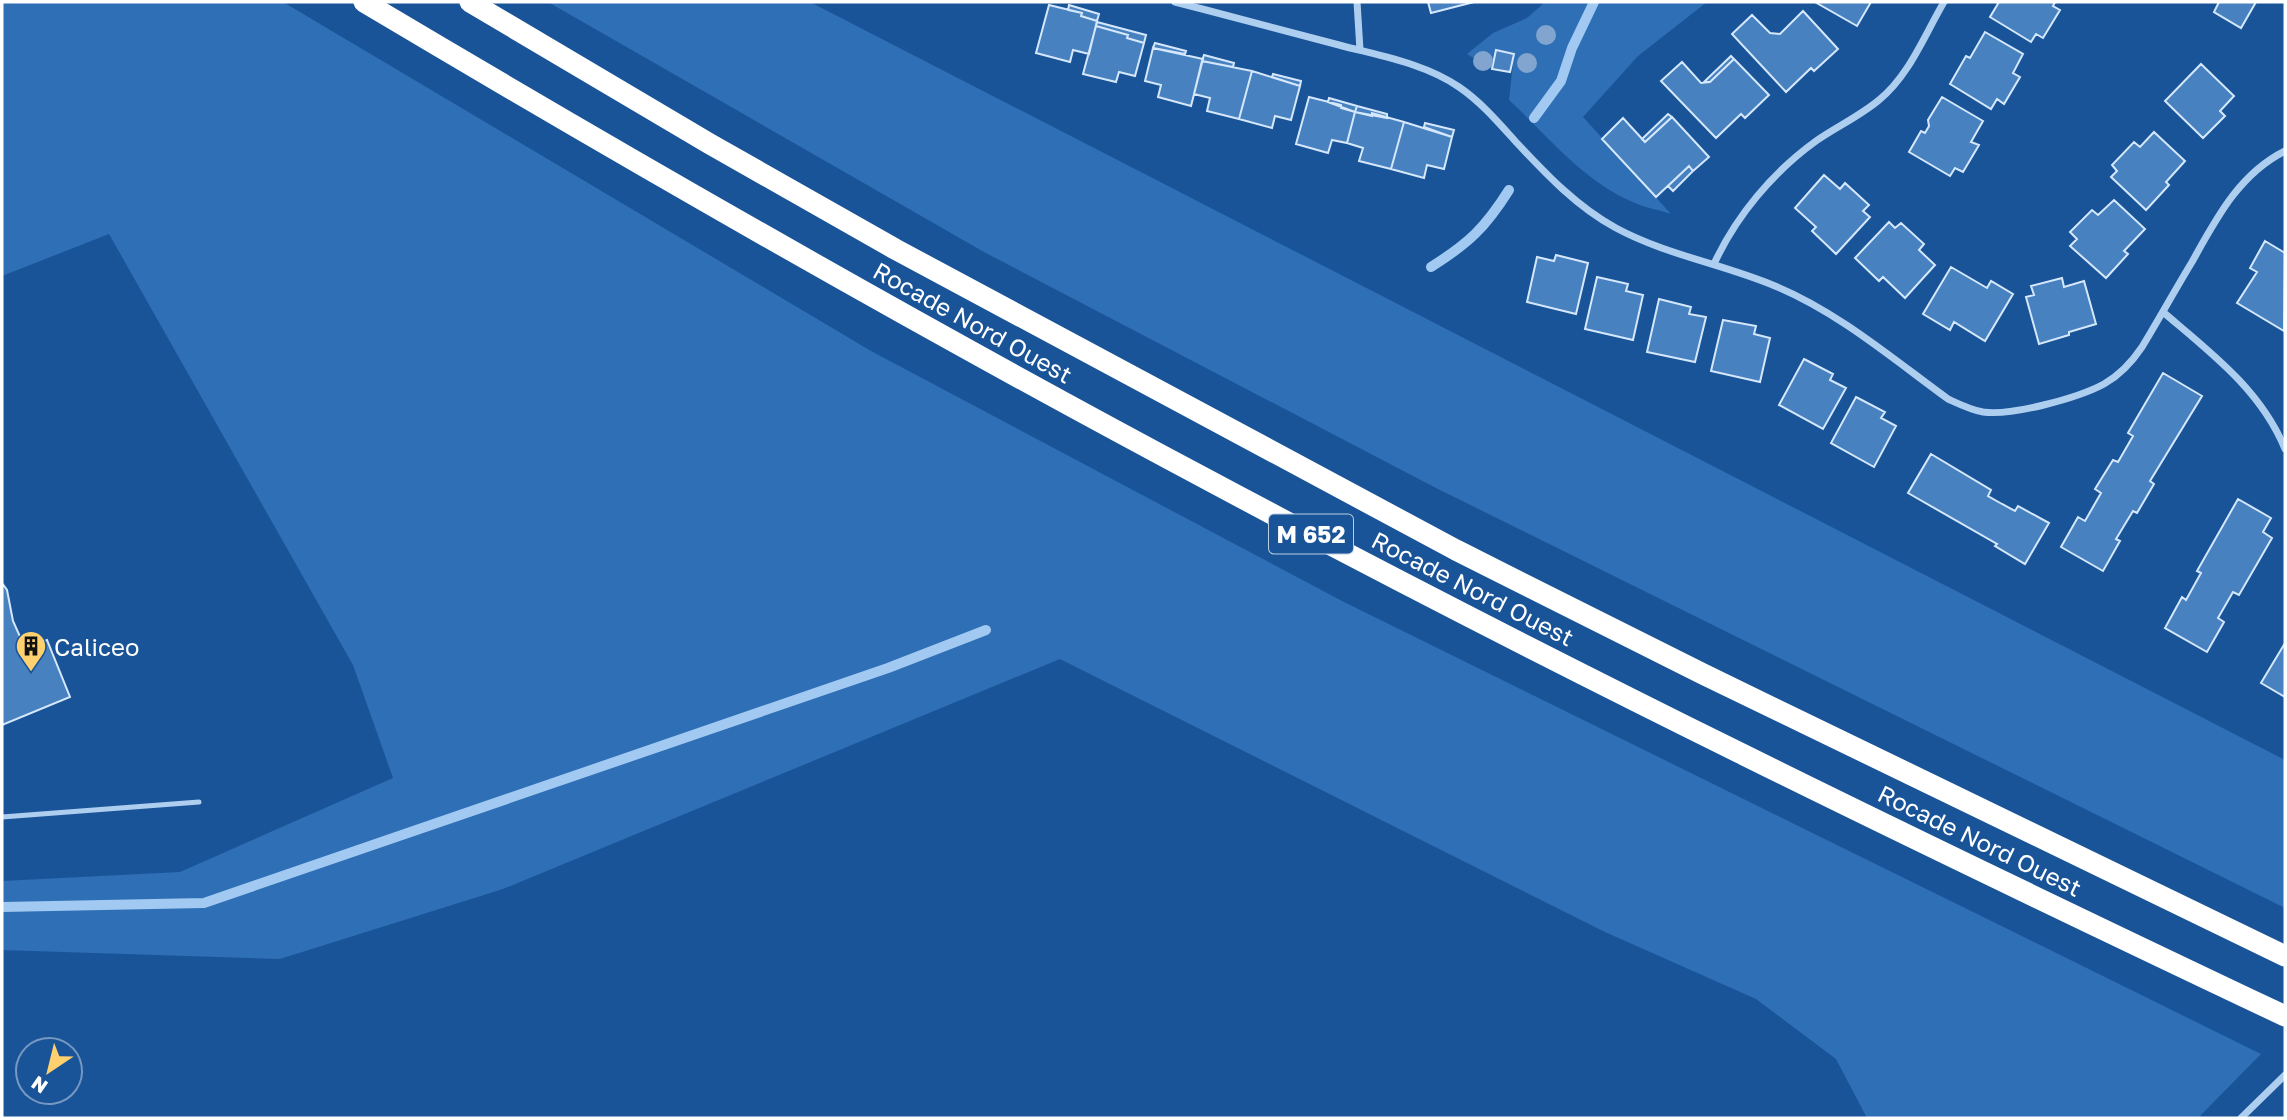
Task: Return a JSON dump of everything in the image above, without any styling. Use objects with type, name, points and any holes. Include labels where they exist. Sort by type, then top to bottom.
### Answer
[{"type":"highway","name":"Rocade Nord Ouest","points":[[364,2],[766,237],[1212,483],[1683,724],[1983,872],[2285,1016]]},
{"type":"highway","name":"Rocade Nord Ouest","points":[[470,2],[710,144],[895,249],[1420,531],[1703,674],[2285,956]]},
{"type":"street","points":[[1175,2],[1424,68],[1449,80],[1485,108],[1550,177],[1591,212],[1614,227],[1635,238],[1774,285],[1801,298],[1850,329],[1948,399],[1984,412],[2021,410],[2103,385],[2132,362],[2219,214],[2249,177],[2285,151]]},
{"type":"street","points":[[1357,2],[1360,50]]},
{"type":"street","points":[[1714,264],[1731,230],[1745,211],[1796,157],[1878,101],[1892,88],[1944,2]]},
{"type":"street","points":[[2163,312],[2251,392],[2285,449]]},
{"type":"street","points":[[2241,1118],[2285,1075]]},
{"type":"lane","points":[[2,817],[199,802]]},
{"type":"shaded area","points":[[2,2],[283,2],[871,351],[1342,601],[2261,1054],[2198,1118],[1867,1118],[1836,1059],[1756,999],[1605,932],[1060,659],[503,889],[280,959],[2,950],[2,881],[180,872],[393,778],[353,665],[109,234],[2,276]]},
{"type":"shaded area","points":[[548,2],[810,2],[2285,760],[2285,908],[1434,487],[984,252]]},
{"type":"shaded area","points":[[1545,2],[1707,2],[1638,56],[1583,117],[1671,214],[1635,203],[1599,183],[1509,100],[1514,54],[1496,50],[1492,69],[1467,54],[1493,33],[1527,18]]},
{"type":"building","points":[[1428,2],[1474,2],[1431,13]]},
{"type":"building","points":[[1815,2],[1871,2],[1857,26]]},
{"type":"building","points":[[1999,2],[2055,2],[2053,6],[2060,10],[2043,38],[2036,34],[2031,42],[1990,17]]},
{"type":"building","points":[[2219,2],[2256,2],[2241,28],[2214,12]]},
{"type":"building","points":[[1049,5],[1082,13],[1081,16],[1097,21],[1089,54],[1073,50],[1070,62],[1036,53]]},
{"type":"building","points":[[1069,5],[1099,14],[1097,21],[1081,16],[1082,13],[1068,10]]},
{"type":"building","points":[[1803,11],[1838,49],[1814,71],[1811,68],[1786,92],[1732,34],[1752,15],[1770,33],[1780,34]]},
{"type":"building","points":[[1097,22],[1146,35],[1144,43],[1127,38],[1128,35],[1096,26]]},
{"type":"building","points":[[1096,26],[1128,35],[1127,38],[1144,43],[1135,76],[1119,72],[1116,82],[1083,74]]},
{"type":"building","points":[[1985,32],[2023,54],[2013,73],[2020,77],[2004,104],[1997,99],[1991,109],[1950,84],[1966,56],[1970,58]]},
{"type":"building","points":[[1155,43],[1186,51],[1185,54],[1153,48]]},
{"type":"building","points":[[1153,48],[1203,59],[1191,106],[1158,97],[1161,85],[1145,81]]},
{"type":"building","points":[[1496,50],[1514,54],[1510,72],[1492,69]]},
{"type":"building","points":[[1204,55],[1234,63],[1233,67],[1202,61]]},
{"type":"building","points":[[1731,56],[1734,59],[1710,82],[1704,82]]},
{"type":"building","points":[[1734,59],[1769,95],[1745,118],[1741,114],[1716,138],[1661,81],[1682,62],[1701,83],[1710,82]]},
{"type":"building","points":[[1202,61],[1252,71],[1239,119],[1207,111],[1210,98],[1194,94]]},
{"type":"building","points":[[2201,64],[2234,96],[2220,111],[2225,116],[2203,138],[2165,101]]},
{"type":"building","points":[[1252,71],[1300,86],[1291,120],[1275,116],[1272,128],[1239,119]]},
{"type":"building","points":[[1273,74],[1301,81],[1300,86],[1272,77]]},
{"type":"building","points":[[1309,97],[1341,105],[1341,108],[1355,112],[1347,143],[1332,140],[1328,153],[1296,144]]},
{"type":"building","points":[[1942,97],[1983,121],[1971,142],[1979,145],[1963,172],[1955,168],[1950,176],[1909,152],[1921,131],[1925,133],[1929,126],[1928,120]]},
{"type":"building","points":[[1329,98],[1357,106],[1355,112],[1328,102]]},
{"type":"building","points":[[1357,106],[1387,114],[1387,118],[1355,112]]},
{"type":"building","points":[[1355,112],[1372,116],[1372,113],[1404,122],[1391,169],[1359,161],[1363,148],[1347,143]]},
{"type":"building","points":[[1668,114],[1672,117],[1645,142],[1642,139]]},
{"type":"building","points":[[1672,117],[1709,157],[1693,171],[1689,166],[1656,197],[1602,139],[1623,118],[1645,142]]},
{"type":"building","points":[[1404,122],[1452,137],[1444,169],[1427,165],[1424,178],[1391,169]]},
{"type":"building","points":[[1425,123],[1454,130],[1452,137],[1424,127]]},
{"type":"building","points":[[2154,132],[2185,161],[2166,182],[2169,185],[2146,210],[2111,177],[2117,171],[2112,165],[2134,142],[2140,147]]},
{"type":"building","points":[[1689,166],[1693,171],[1673,191],[1668,186]]},
{"type":"building","points":[[1824,175],[1840,189],[1845,183],[1869,205],[1863,211],[1870,217],[1836,254],[1812,231],[1816,227],[1795,208]]},
{"type":"building","points":[[2114,200],[2145,229],[2124,251],[2128,254],[2106,278],[2070,246],[2077,239],[2070,232],[2092,210],[2098,215]]},
{"type":"building","points":[[1889,222],[1895,228],[1901,223],[1924,244],[1919,250],[1935,265],[1905,298],[1883,277],[1879,281],[1855,258]]},
{"type":"building","points":[[2265,241],[2285,253],[2284,331],[2237,303],[2257,272],[2250,268]]},
{"type":"building","points":[[1556,255],[1588,263],[1576,314],[1527,302],[1537,257],[1554,261]]},
{"type":"building","points":[[1951,267],[1987,288],[1991,281],[2013,294],[1985,341],[1954,322],[1950,330],[1923,314]]},
{"type":"building","points":[[1597,277],[1628,284],[1626,291],[1643,295],[1633,340],[1585,329]]},
{"type":"building","points":[[2062,278],[2064,287],[2084,281],[2096,324],[2039,344],[2026,297],[2034,295],[2031,286]]},
{"type":"building","points":[[1659,299],[1691,307],[1689,314],[1706,317],[1695,362],[1647,352]]},
{"type":"building","points":[[1723,320],[1756,326],[1754,334],[1770,338],[1760,382],[1711,371]]},
{"type":"building","points":[[1804,359],[1833,374],[1830,380],[1846,388],[1823,429],[1779,405]]},
{"type":"building","points":[[2163,373],[2202,396],[2150,481],[2154,484],[2137,513],[2133,511],[2116,539],[2120,541],[2103,571],[2061,547],[2078,517],[2085,521],[2101,493],[2095,489],[2113,460],[2118,462],[2133,436],[2128,433]]},
{"type":"building","points":[[1856,397],[1885,412],[1881,418],[1896,426],[1874,467],[1831,443]]},
{"type":"building","points":[[1931,454],[1991,490],[1988,496],[2015,511],[2018,506],[2049,523],[2025,564],[1995,546],[1997,544],[1908,493]]},
{"type":"building","points":[[2238,499],[2271,518],[2263,532],[2272,538],[2239,595],[2233,592],[2218,618],[2224,622],[2207,652],[2165,628],[2182,597],[2186,600],[2201,573],[2197,571]]},
{"type":"building","name":"Caliceo","points":[[2,583],[7,590],[13,621],[25,648],[47,640],[70,697],[2,725]]},
{"type":"building","points":[[2285,643],[2285,697],[2261,683]]},
{"type":"waterway","points":[[1534,118],[1561,81],[1572,48],[1594,2]]},
{"type":"waterway","points":[[1431,267],[1475,234],[1509,190]]},
{"type":"waterway","points":[[2,907],[204,903],[888,668],[986,630]]},
{"type":"place","name":"Caliceo","points":[[31,673]]}]
